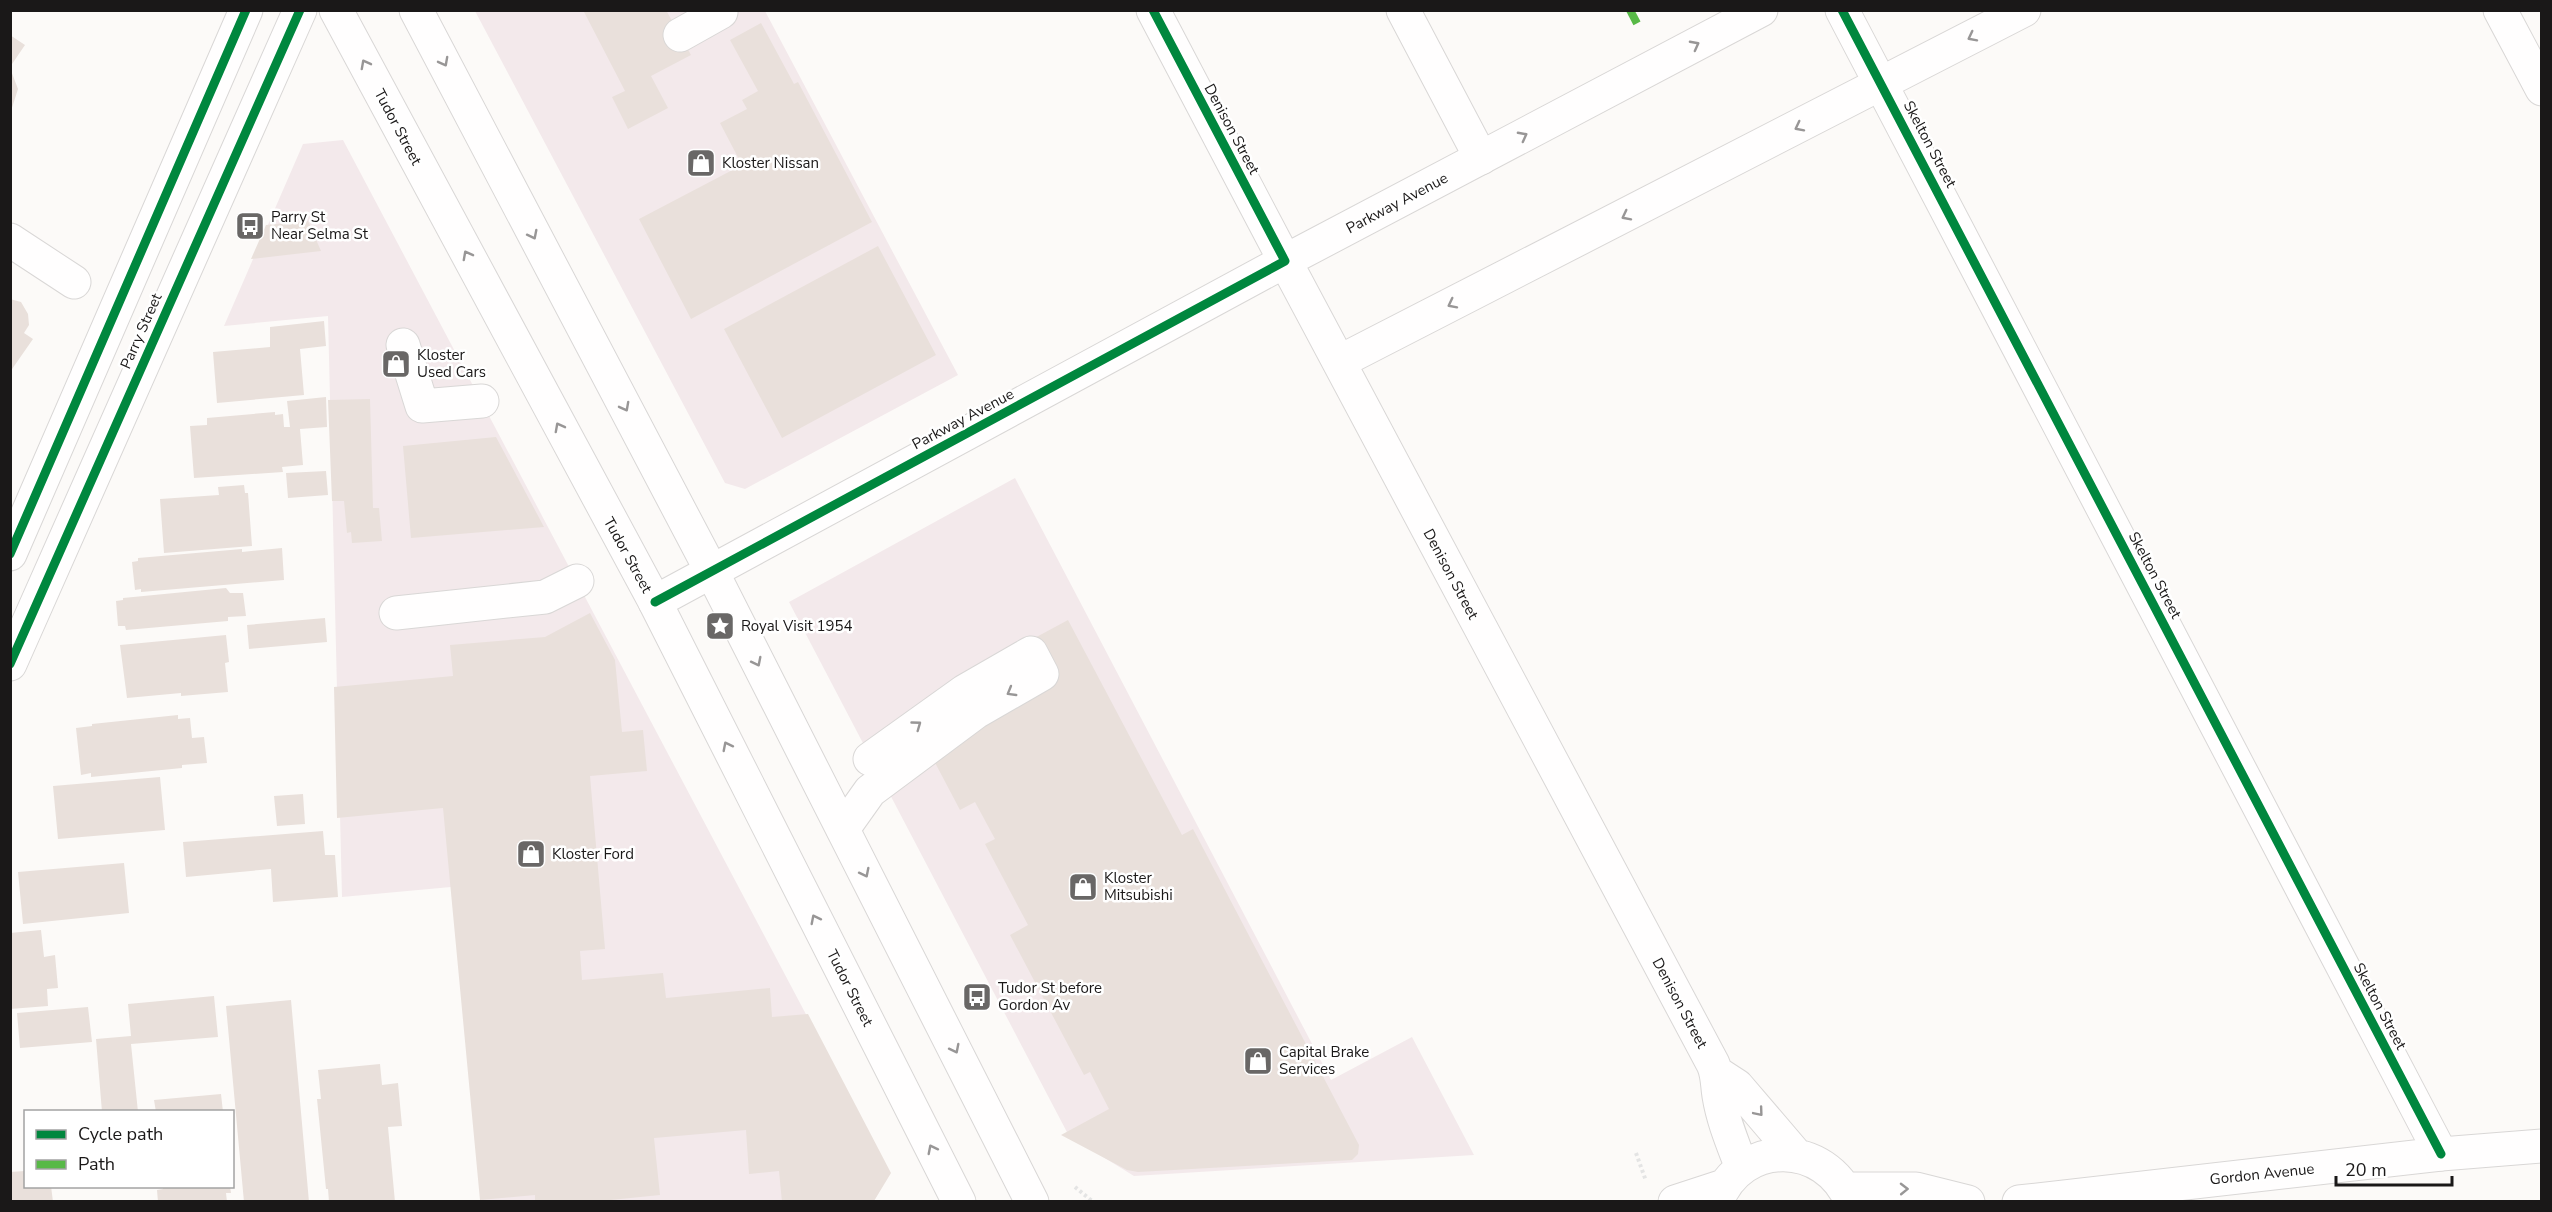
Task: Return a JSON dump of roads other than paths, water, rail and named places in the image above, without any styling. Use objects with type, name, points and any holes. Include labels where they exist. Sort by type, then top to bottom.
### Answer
[{"type":"main road","points":[[10,554],[246,10]]},
{"type":"main road","name":"Parry Street","points":[[10,664],[300,10]]},
{"type":"main road","name":"Tudor Street","points":[[336,10],[655,602],[959,1202]]},
{"type":"main road","points":[[416,10],[712,572],[1032,1202]]},
{"type":"main road","points":[[680,35],[721,12],[720,10]]},
{"type":"main road","name":"Denison Street","points":[[1153,10],[1717,1073],[1718,1094],[1726,1125],[1727,1185]]},
{"type":"main road","points":[[1403,10],[1481,158]]},
{"type":"main road","name":"Parkway Avenue","points":[[655,602],[1285,261],[1761,10]]},
{"type":"main road","name":"Skelton Street","points":[[1842,10],[2441,1154]]},
{"type":"main road","points":[[1339,362],[2024,10]]},
{"type":"main road","points":[[2499,10],[2541,89]]},
{"type":"main road","points":[[10,240],[74,282]]},
{"type":"main road","points":[[404,345],[422,406],[482,401]]},
{"type":"main road","points":[[396,613],[545,597],[577,581]]},
{"type":"main road","points":[[843,829],[870,791],[976,712],[1042,674],[1031,653],[965,691],[870,759]]},
{"type":"main road","name":"Denison Street","points":[[1717,1073],[1737,1086],[1796,1155]]},
{"type":"main road","name":"Gordon Avenue","points":[[2019,1202],[2441,1154],[2541,1146]]},
{"type":"main road","points":[[1675,1202],[1727,1185],[1762,1158],[1796,1155],[1824,1167],[1848,1195],[1916,1189],[1968,1202]]},
{"type":"place","name":"Kloster Nissan","points":[[701,163]]},
{"type":"place","name":"Parry St Near Selma St","points":[[250,226]]},
{"type":"place","name":"Kloster Used Cars","points":[[396,364]]},
{"type":"place","name":"Royal Visit 1954","points":[[720,626]]},
{"type":"place","name":"Kloster Ford","points":[[531,854]]},
{"type":"place","name":"Kloster Mitsubishi","points":[[1083,887]]},
{"type":"place","name":"Tudor St before Gordon Av","points":[[977,997]]},
{"type":"place","name":"Capital Brake Services","points":[[1258,1061]]}]
